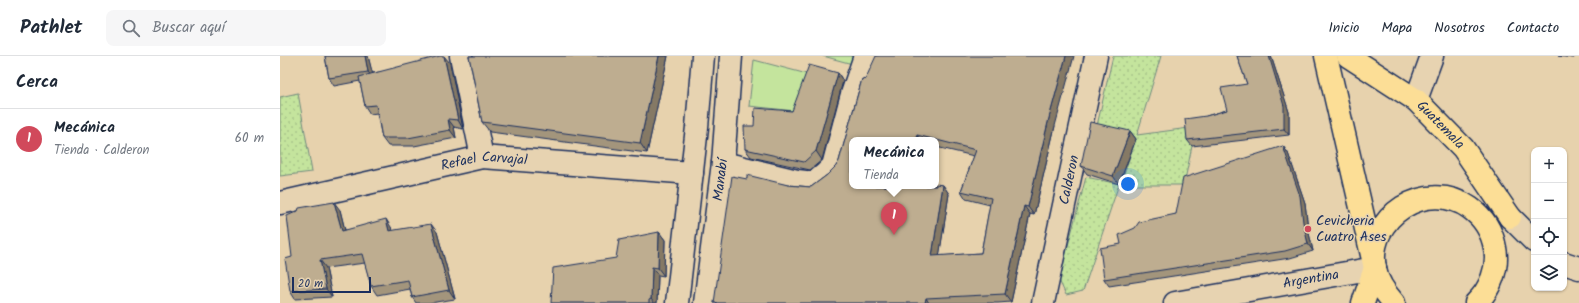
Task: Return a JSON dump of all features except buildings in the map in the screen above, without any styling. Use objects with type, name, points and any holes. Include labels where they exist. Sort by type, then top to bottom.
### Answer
[{"type":"main road","points":[[1326,56],[1374,268],[1378,281],[1385,293],[1394,303]]},
{"type":"main road","name":"Guatemala","points":[[1348,56],[1416,100],[1462,148],[1510,217]]},
{"type":"main road","points":[[1363,303],[1374,268],[1376,241],[1382,228],[1390,217],[1400,208],[1412,201],[1439,197],[1453,199],[1466,205],[1486,224],[1493,238],[1496,253],[1495,269],[1490,284],[1482,297],[1476,303]]},
{"type":"street","points":[[461,56],[482,157]]},
{"type":"street","name":"Manabí","points":[[677,303],[692,173],[703,56]]},
{"type":"street","name":"Manabí","points":[[705,303],[723,164],[731,56]]},
{"type":"street","points":[[723,164],[814,183],[833,166],[852,94],[865,56]]},
{"type":"street","name":"Calderon","points":[[1042,303],[1096,56]]},
{"type":"street","points":[[1416,100],[1432,56]]},
{"type":"street","name":"Refael Carvajal","points":[[280,203],[482,157],[692,173]]},
{"type":"street","points":[[1510,217],[1531,238]]},
{"type":"street","points":[[1567,265],[1579,268]]},
{"type":"street","name":"Argentina","points":[[1176,303],[1374,268]]},
{"type":"green space","points":[[823,56],[859,56],[856,65]]},
{"type":"green space","points":[[1113,56],[1161,56],[1137,135],[1189,128],[1192,146],[1184,185],[1120,185],[1136,139],[1096,130]]},
{"type":"green space","points":[[754,60],[811,75],[795,111],[749,106]]},
{"type":"green space","points":[[298,93],[312,172],[280,176],[280,97]]},
{"type":"green space","points":[[1086,177],[1119,184],[1083,291],[1066,295],[1059,280]]},
{"type":"place","name":"Cevicheria Cuatro Ases","points":[[1308,229]]},
{"type":"place","name":"Mecánica","points":[[894,235]]}]
